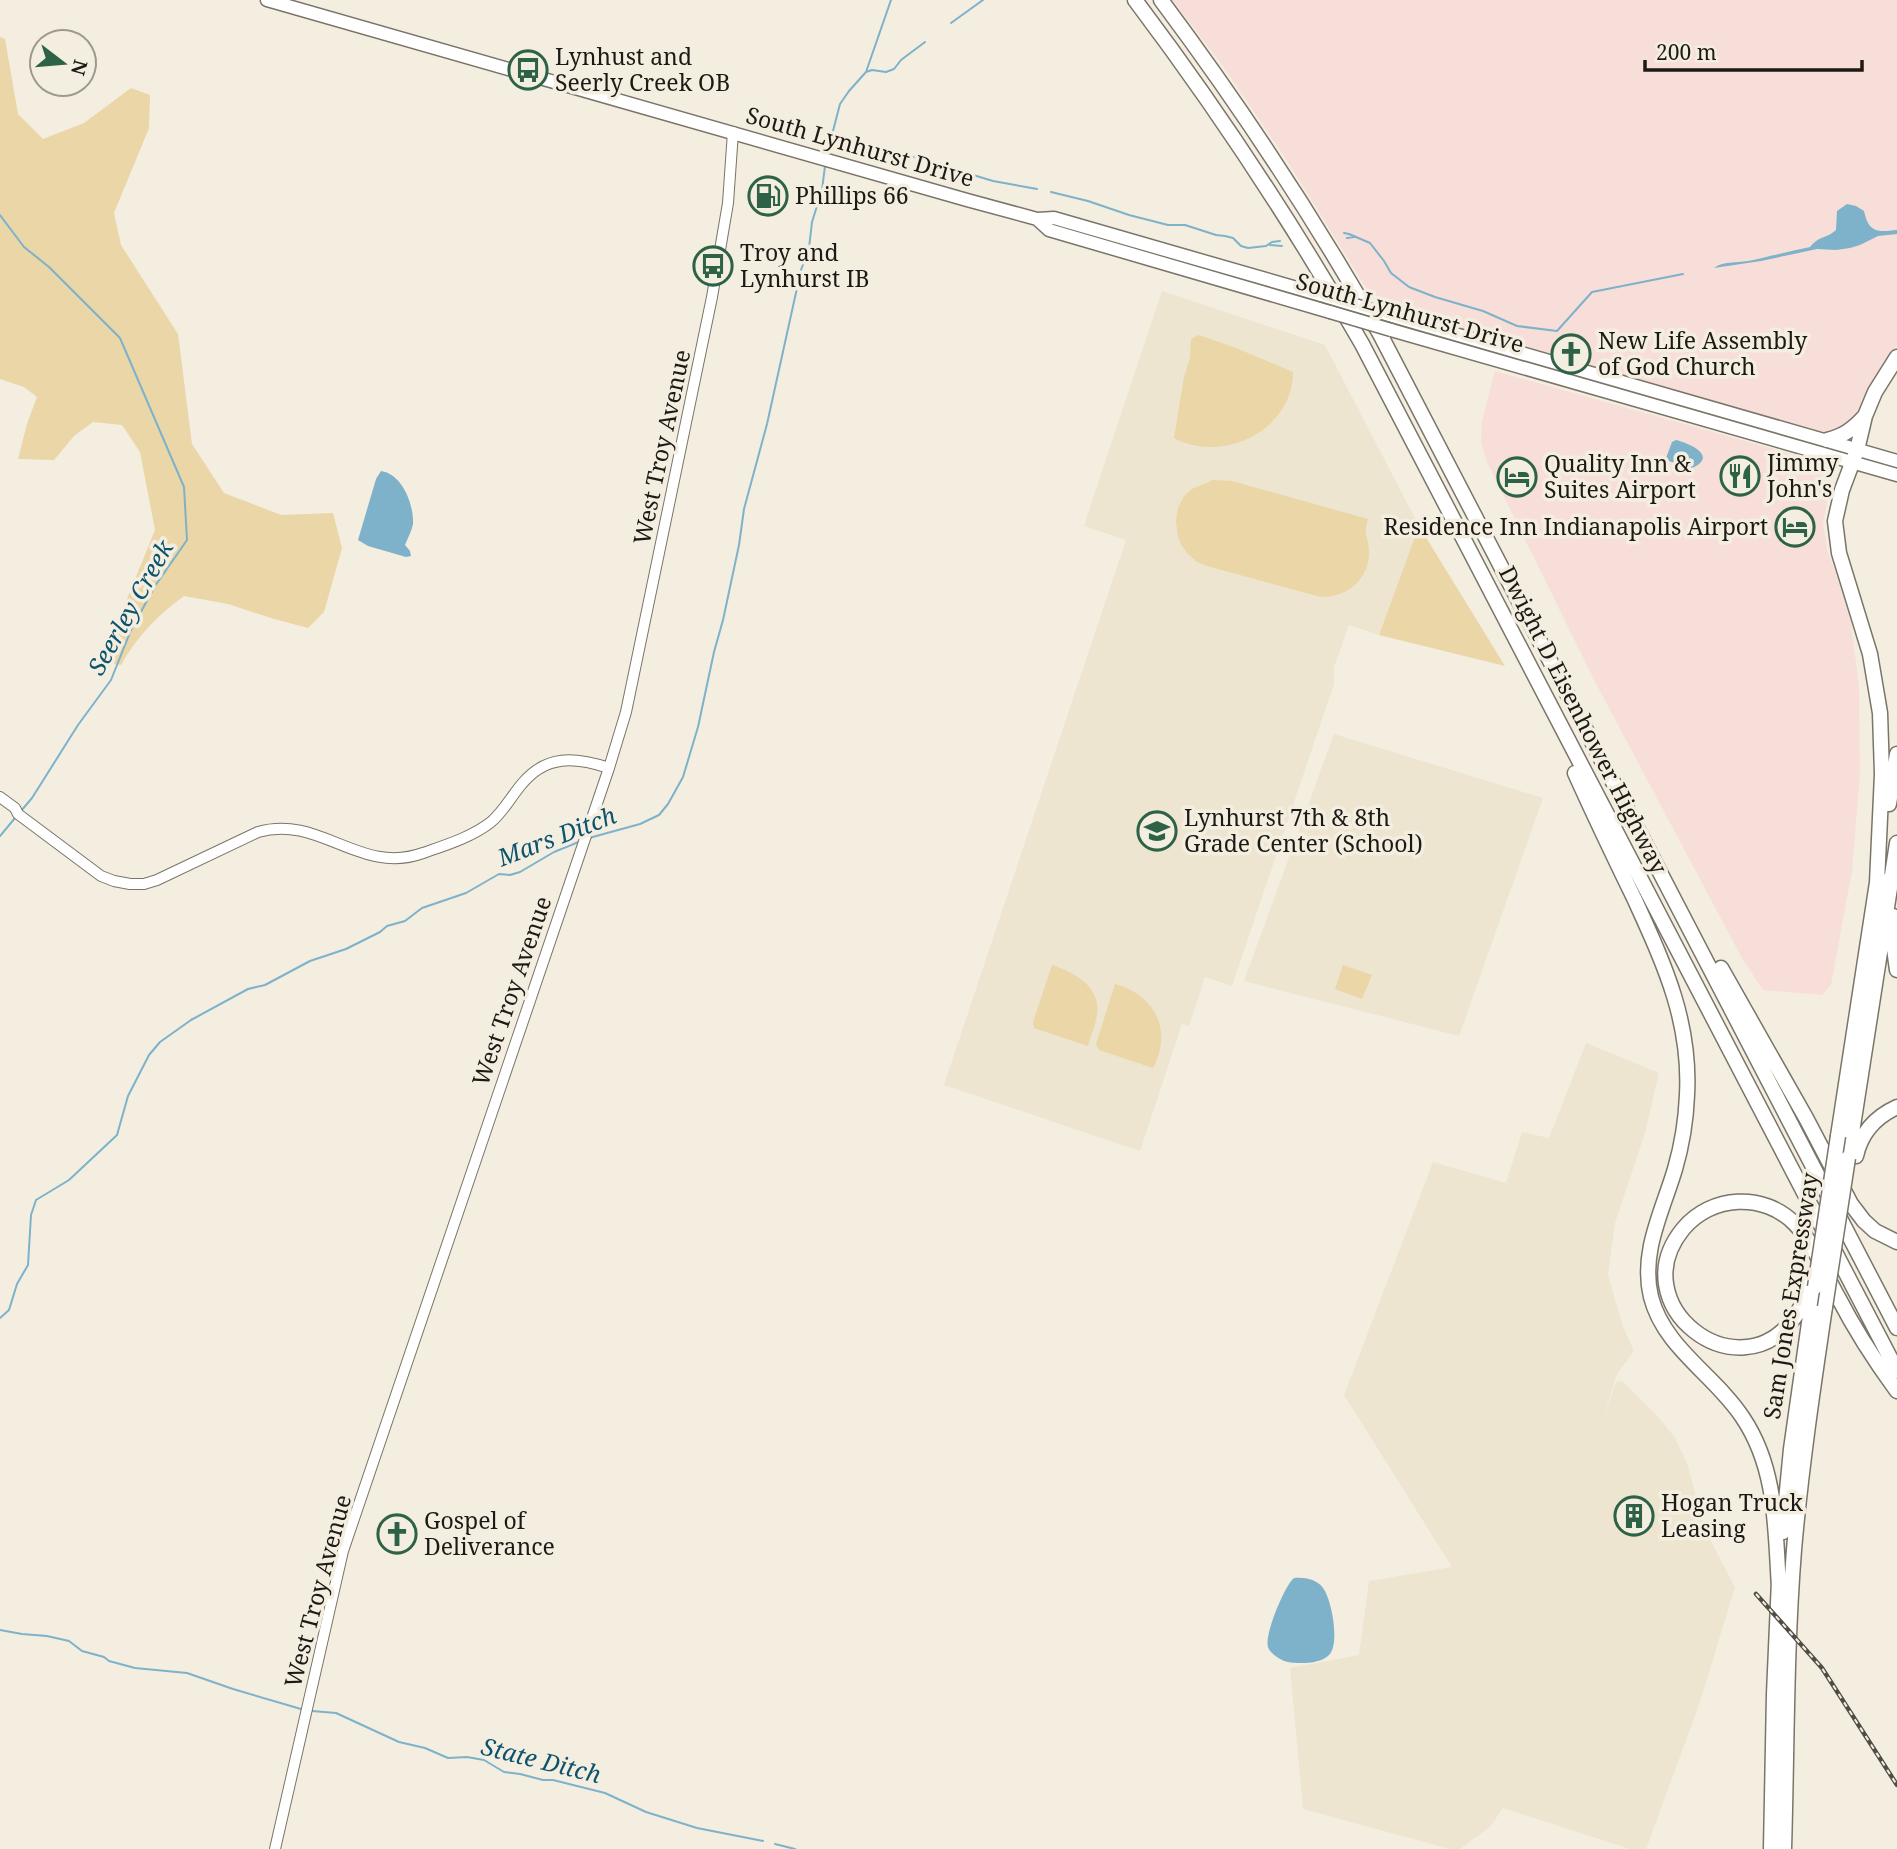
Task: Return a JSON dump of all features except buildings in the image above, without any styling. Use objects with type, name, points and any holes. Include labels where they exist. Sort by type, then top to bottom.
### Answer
[{"type":"highway","name":"Dwight D Eisenhower Highway","points":[[1135,0],[1265,184],[1362,344],[1897,1371]]},
{"type":"highway","name":"Dwight D Eisenhower Highway","points":[[1161,0],[1283,173],[1380,334],[1897,1328]]},
{"type":"highway","points":[[1877,883],[1882,774],[1880,713],[1870,654],[1839,553],[1835,529],[1842,490],[1855,456],[1865,416],[1875,393],[1897,357]]},
{"type":"highway","points":[[1827,440],[1850,431],[1865,416]]},
{"type":"highway","points":[[1540,684],[1581,786],[1660,955],[1678,1006],[1687,1064],[1685,1118],[1676,1167],[1650,1246],[1649,1287],[1656,1313],[1669,1336],[1729,1399],[1755,1439],[1767,1469],[1773,1495],[1779,1587]]},
{"type":"highway","name":"Sam Jones Expressway","points":[[1771,1849],[1779,1587],[1791,1449],[1813,1283],[1820,1255],[1897,754]]},
{"type":"highway","name":"Sam Jones Expressway","points":[[1784,1849],[1794,1551],[1800,1485],[1842,1197],[1850,1179],[1897,843]]},
{"type":"highway","points":[[1897,854],[1892,931],[1897,970]]},
{"type":"highway","points":[[1653,857],[1684,899],[1748,1018],[1802,1110],[1851,1204],[1870,1227],[1897,1242]]},
{"type":"highway","points":[[1851,1163],[1866,1131],[1879,1118],[1897,1107]]},
{"type":"highway","points":[[1813,1283],[1798,1313],[1782,1331],[1759,1343],[1732,1346],[1706,1340],[1682,1321],[1670,1301],[1667,1261],[1683,1228],[1701,1213],[1738,1201],[1774,1208],[1791,1219],[1807,1237],[1857,1333],[1897,1391]]},
{"type":"main road","name":"South Lynhurst Drive","points":[[267,0],[1037,219],[1054,218],[1827,440],[1897,475]]},
{"type":"main road","name":"South Lynhurst Drive","points":[[1037,219],[1049,230],[1391,330],[1855,456],[1897,461]]},
{"type":"street","name":"West Troy Avenue","points":[[275,1849],[343,1551],[626,712],[712,297],[728,203],[733,132]]},
{"type":"street","points":[[0,797],[101,876],[120,883],[141,884],[164,878],[258,832],[275,828],[301,830],[372,856],[392,858],[416,855],[471,834],[486,825],[497,816],[526,780],[544,766],[575,760],[609,768]]},
{"type":"shaded area","points":[[1172,0],[1897,0],[1897,345],[1868,388],[1853,421],[1829,434],[1376,304],[1284,156],[1220,62]]},
{"type":"shaded area","points":[[0,37],[5,39],[18,114],[43,139],[84,123],[131,88],[150,95],[149,128],[114,213],[121,245],[178,334],[192,444],[224,493],[281,515],[333,513],[342,548],[324,612],[308,628],[228,604],[184,596],[149,627],[121,665],[106,663],[104,649],[155,530],[140,452],[122,425],[93,422],[74,436],[54,460],[18,459],[37,397],[24,387],[0,379]]},
{"type":"shaded area","name":"Lynhurst 7th & 8th Grade Center (School)","points":[[1162,291],[1325,345],[1419,526],[1379,635],[1349,625],[1334,667],[1334,684],[1232,986],[1205,977],[1189,1026],[1182,1024],[1140,1151],[944,1085],[1126,540],[1084,526]]},
{"type":"shaded area","points":[[1199,335],[1293,372],[1290,393],[1281,411],[1268,426],[1252,437],[1213,447],[1193,445],[1174,438],[1184,377],[1190,358],[1191,339]]},
{"type":"shaded area","points":[[1495,371],[1827,464],[1831,479],[1823,524],[1828,552],[1851,623],[1859,686],[1860,774],[1852,871],[1831,985],[1822,995],[1763,990],[1743,960],[1594,680],[1486,460],[1481,442],[1482,421]]},
{"type":"shaded area","points":[[1213,480],[1232,481],[1368,519],[1368,562],[1361,579],[1348,590],[1321,597],[1197,562],[1188,554],[1178,537],[1178,508],[1184,496],[1192,489]]},
{"type":"shaded area","points":[[1419,526],[1505,666],[1379,635]]},
{"type":"shaded area","points":[[1334,734],[1543,798],[1459,1036],[1244,981]]},
{"type":"shaded area","points":[[1052,965],[1077,976],[1095,996],[1097,1014],[1088,1046],[1034,1028],[1033,1022]]},
{"type":"shaded area","points":[[1343,965],[1372,975],[1362,999],[1335,989]]},
{"type":"shaded area","points":[[1115,984],[1141,996],[1156,1016],[1161,1040],[1153,1068],[1099,1050],[1096,1044]]},
{"type":"shaded area","points":[[1586,1043],[1659,1073],[1645,1133],[1615,1223],[1608,1275],[1623,1327],[1634,1351],[1617,1374],[1602,1423],[1616,1382],[1622,1381],[1661,1420],[1675,1438],[1687,1463],[1706,1532],[1735,1587],[1699,1705],[1646,1849],[1630,1849],[1503,1808],[1490,1827],[1460,1849],[1450,1849],[1303,1809],[1290,1668],[1359,1655],[1369,1581],[1452,1567],[1344,1395],[1433,1162],[1506,1183],[1522,1132],[1549,1138]]},
{"type":"water","points":[[1847,204],[1864,211],[1868,224],[1875,230],[1897,230],[1897,234],[1878,236],[1850,248],[1817,249],[1714,268],[1726,263],[1748,261],[1810,247],[1836,230],[1837,211]]},
{"type":"water","points":[[1676,440],[1695,448],[1703,456],[1702,460],[1690,469],[1669,461],[1666,458],[1672,442]]},
{"type":"water","points":[[381,471],[388,473],[401,484],[409,499],[413,524],[405,545],[411,556],[406,557],[368,546],[358,540],[376,479]]},
{"type":"water","points":[[1294,1578],[1306,1578],[1317,1582],[1323,1588],[1334,1622],[1332,1649],[1329,1655],[1315,1662],[1288,1662],[1276,1657],[1268,1647],[1269,1632],[1276,1611]]},
{"type":"waterway","points":[[866,72],[891,0]]},
{"type":"waterway","name":"Mars Ditch","points":[[951,23],[983,0]]},
{"type":"waterway","name":"Mars Ditch","points":[[827,154],[840,104],[849,91],[866,72],[886,72],[894,69],[901,60],[925,42]]},
{"type":"waterway","points":[[833,136],[878,146],[993,181],[1037,189]]},
{"type":"waterway","name":"Mars Ditch","points":[[589,838],[640,824],[659,815],[683,777],[698,727],[723,620],[744,509],[767,424],[801,270],[809,248],[825,166]]},
{"type":"waterway","points":[[1051,192],[1168,225],[1185,225],[1233,238],[1241,246],[1248,248],[1280,241]]},
{"type":"waterway","name":"Seerley Creek","points":[[0,215],[24,247],[49,267],[120,338],[184,487],[187,540],[155,586],[131,630],[111,680],[21,811]]},
{"type":"waterway","points":[[1344,233],[1370,243],[1391,273],[1409,287],[1483,311],[1517,326],[1557,331],[1592,292],[1683,274]]},
{"type":"waterway","points":[[1347,238],[1354,237]]},
{"type":"waterway","points":[[1270,245],[1282,246]]},
{"type":"waterway","name":"Seerley Creek","points":[[0,836],[15,818]]},
{"type":"waterway","name":"Mars Ditch","points":[[0,1318],[9,1310],[17,1284],[28,1265],[31,1215],[36,1200],[69,1180],[117,1135],[128,1096],[149,1055],[160,1042],[191,1020],[248,989],[265,985],[310,961],[346,949],[387,926],[405,921],[422,908],[466,893],[499,874],[520,872],[554,852],[581,841]]},
{"type":"waterway","name":"State Ditch","points":[[0,1630],[69,1641],[82,1651],[109,1661],[135,1668],[187,1673],[301,1709]]},
{"type":"waterway","name":"State Ditch","points":[[312,1711],[336,1713],[399,1742],[425,1748],[448,1758],[484,1760],[504,1772],[553,1780],[605,1793],[646,1812],[697,1828],[763,1841]]},
{"type":"waterway","name":"State Ditch","points":[[775,1844],[795,1849]]},
{"type":"railway","points":[[1756,1594],[1822,1668],[1897,1785]]},
{"type":"place","name":"Lynhust and Seerly Creek OB","points":[[528,70]]},
{"type":"place","name":"Phillips 66","points":[[768,196]]},
{"type":"place","name":"Troy and Lynhurst IB","points":[[713,266]]},
{"type":"place","name":"New Life Assembly of God Church","points":[[1571,354]]},
{"type":"place","name":"Jimmy John's","points":[[1740,476]]},
{"type":"place","name":"Quality Inn & Suites Airport","points":[[1517,477]]},
{"type":"place","name":"Residence Inn Indianapolis Airport","points":[[1795,527]]},
{"type":"place","name":"Lynhurst 7th & 8th Grade Center (School)","points":[[1157,831]]},
{"type":"place","name":"Hogan Truck Leasing","points":[[1634,1516]]},
{"type":"place","name":"Gospel of Deliverance","points":[[397,1534]]}]
